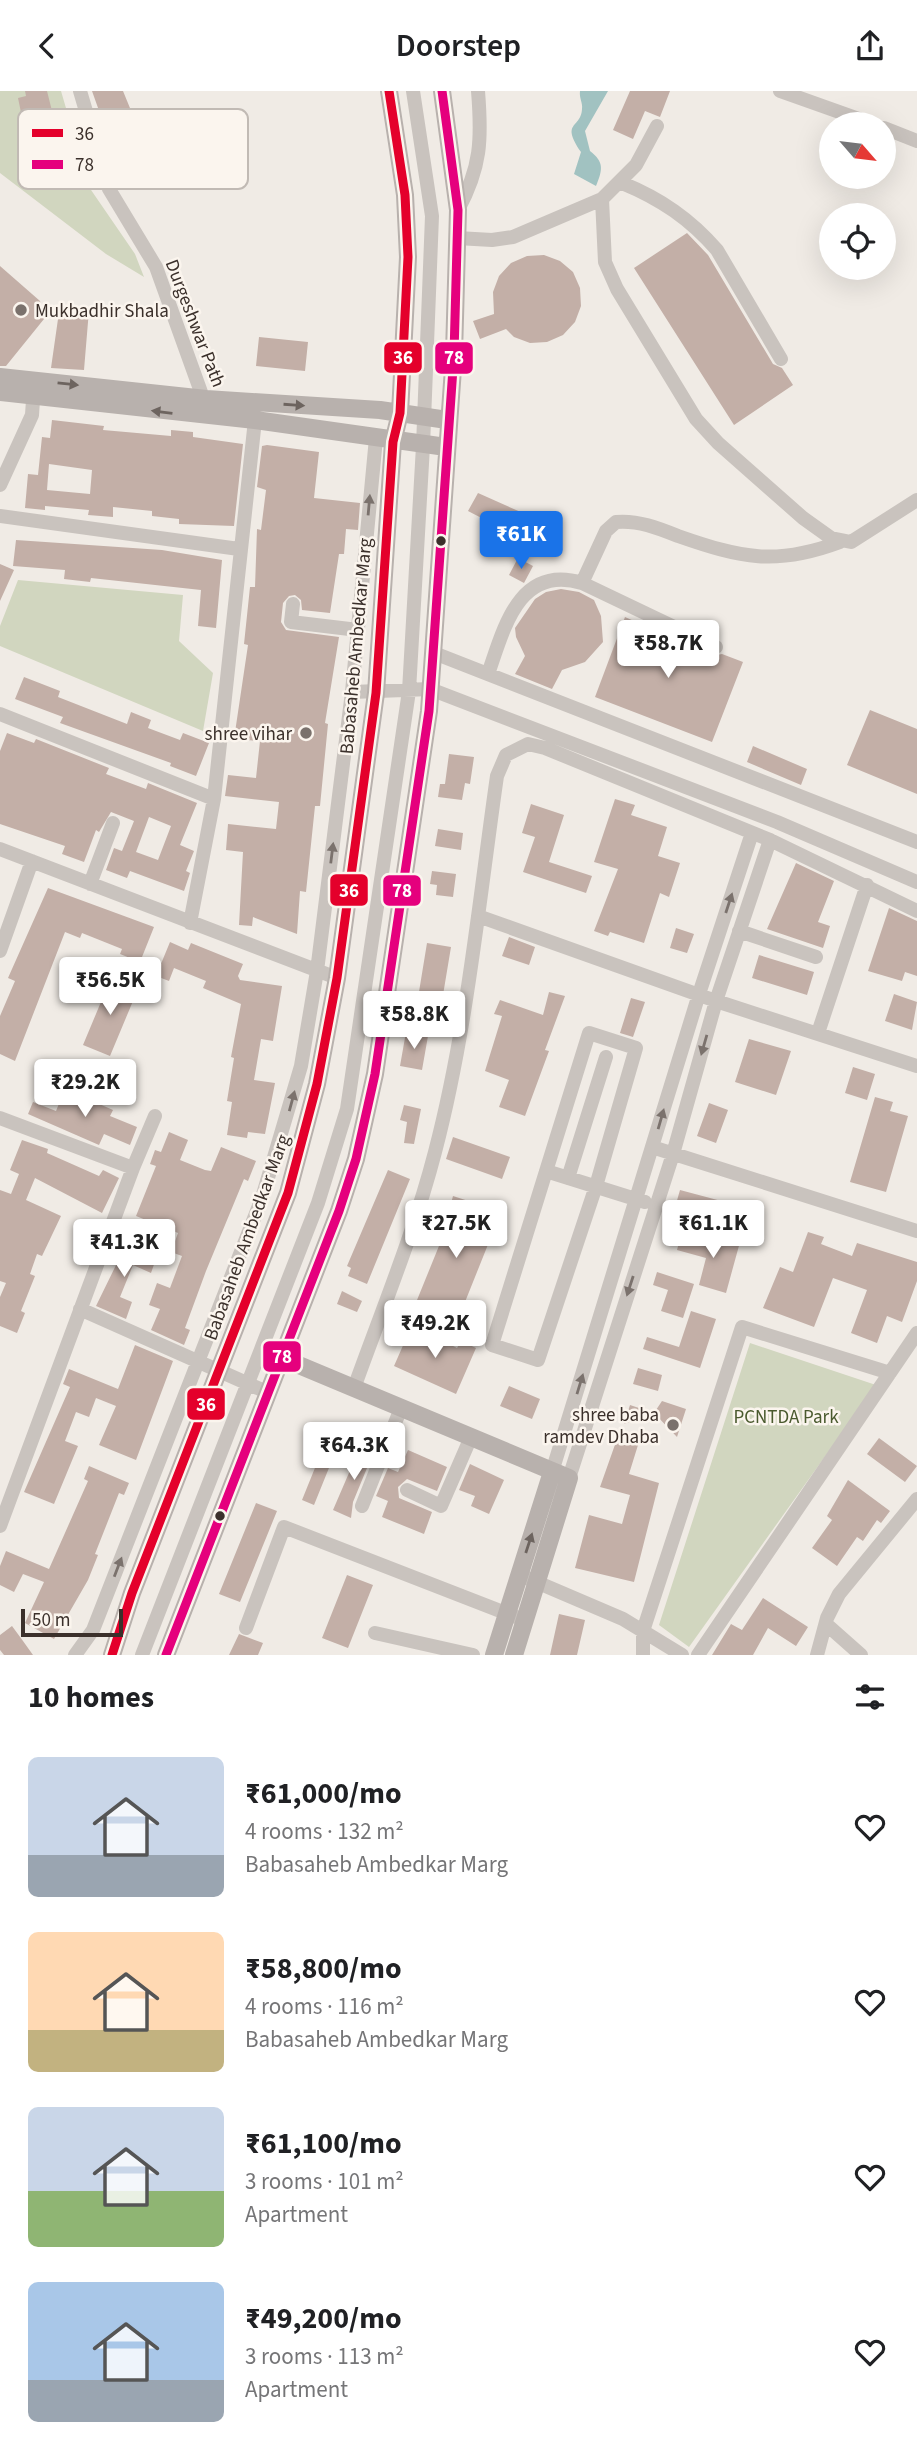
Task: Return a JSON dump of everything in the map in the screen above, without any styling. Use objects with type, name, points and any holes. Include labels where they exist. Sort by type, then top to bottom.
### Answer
[{"type":"main road","name":"Babasaheb Ambedkar Marg","points":[[385,440],[400,413],[408,257],[405,195],[390,91]]},
{"type":"main road","points":[[166,1655],[339,1211],[368,1117],[434,653],[447,420],[454,354],[458,210],[442,91]]},
{"type":"main road","points":[[0,377],[34,389]]},
{"type":"main road","points":[[0,392],[34,389],[206,408],[380,410],[447,420]]},
{"type":"main road","points":[[206,408],[255,420],[423,446],[446,447]]},
{"type":"main road","name":"Babasaheb Ambedkar Marg","points":[[112,1655],[132,1593],[288,1193],[317,1084],[337,978],[376,693],[385,440],[380,410]]},
{"type":"main road","points":[[282,1358],[560,1475],[528,1579],[524,1620],[514,1655]]},
{"type":"main road","points":[[494,1655],[507,1613],[528,1579]]},
{"type":"street","name":"Durgeshwar Path","points":[[80,91],[85,109]]},
{"type":"street","points":[[142,1655],[318,1203],[347,1109],[409,691],[423,446],[432,216],[413,91]]},
{"type":"street","points":[[458,210],[474,180],[477,164],[478,91]]},
{"type":"street","points":[[780,91],[839,112]]},
{"type":"street","points":[[457,238],[492,240],[513,237],[602,199],[622,183],[636,165],[657,126]]},
{"type":"street","points":[[896,133],[917,141]]},
{"type":"street","points":[[622,183],[666,204],[704,235],[717,250],[781,359]]},
{"type":"street","name":"Durgeshwar Path","points":[[109,189],[156,267],[206,408]]},
{"type":"street","points":[[602,199],[604,253],[613,281],[696,419],[718,443],[803,518],[840,543]]},
{"type":"street","points":[[0,485],[32,415],[34,389]]},
{"type":"street","points":[[190,923],[214,799],[255,420]]},
{"type":"street","name":"Babasaheb Ambedkar Marg","points":[[75,1655],[93,1630],[198,1364],[279,1147],[301,1066],[317,971],[358,630],[385,440]]},
{"type":"street","points":[[582,583],[606,531],[616,522],[647,525],[745,557],[793,557],[840,543],[851,543],[917,500]]},
{"type":"street","points":[[0,516],[239,549]]},
{"type":"street","points":[[488,674],[508,618],[525,596],[550,579],[566,578],[582,583],[716,647]]},
{"type":"street","points":[[293,604],[291,622],[358,630]]},
{"type":"street","points":[[434,653],[917,842]]},
{"type":"street","points":[[352,692],[430,689],[777,823],[917,882]]},
{"type":"street","points":[[0,714],[214,799]]},
{"type":"street","points":[[354,1388],[418,1214],[435,1152],[449,1093],[478,916],[497,776],[506,755],[515,748],[528,744],[545,748],[769,840],[917,911]]},
{"type":"street","points":[[90,884],[113,824]]},
{"type":"street","points":[[560,1475],[652,1147],[752,833]]},
{"type":"street","points":[[560,1475],[656,1206],[716,1001],[769,840]]},
{"type":"street","points":[[0,849],[337,978]]},
{"type":"street","points":[[0,951],[32,861]]},
{"type":"street","points":[[818,1033],[867,885]]},
{"type":"street","points":[[478,916],[716,1001],[917,1066]]},
{"type":"street","points":[[739,931],[816,957]]},
{"type":"street","points":[[589,1033],[636,1048],[596,1186],[538,1360],[492,1345],[589,1033]]},
{"type":"street","points":[[568,1178],[606,1057]]},
{"type":"street","points":[[0,1526],[133,1168],[155,1116]]},
{"type":"street","points":[[0,1118],[133,1168]]},
{"type":"street","points":[[652,1147],[917,1231]]},
{"type":"street","points":[[546,1171],[656,1206]]},
{"type":"street","points":[[80,1310],[269,1393]]},
{"type":"street","points":[[643,1655],[643,1631],[742,1327],[890,1373]]},
{"type":"street","points":[[698,1655],[917,1333]]},
{"type":"street","points":[[362,1506],[401,1408]]},
{"type":"street","points":[[407,1490],[441,1506],[471,1437]]},
{"type":"street","points":[[817,1655],[839,1594],[917,1499]]},
{"type":"street","points":[[246,1628],[284,1527],[524,1620]]},
{"type":"street","points":[[528,1579],[623,1619],[682,1655]]},
{"type":"street","points":[[826,1624],[861,1655]]},
{"type":"street","points":[[375,1633],[473,1655]]},
{"type":"street","points":[[148,1636],[148,1655]]},
{"type":"green space","points":[[0,91],[61,91],[66,109],[18,109],[18,187],[0,173]]},
{"type":"green space","points":[[21,189],[90,189],[135,254],[144,277],[106,254]]},
{"type":"green space","points":[[18,580],[183,595],[179,641],[213,673],[203,731],[0,646],[0,626]]},
{"type":"green space","name":"PCNTDA Park","points":[[750,1343],[876,1385],[689,1647],[659,1625]]},
{"type":"water","points":[[580,91],[608,91],[585,131],[590,151],[601,166],[596,186],[574,174],[581,152],[572,135],[573,126],[581,115]]},
{"type":"building","points":[[25,91],[47,91],[52,109],[20,109],[18,98],[26,96]]},
{"type":"building","points":[[92,91],[123,91],[130,109],[98,109]]},
{"type":"building","points":[[630,91],[670,91],[660,117],[645,111],[633,139],[613,130]]},
{"type":"building","points":[[687,233],[708,255],[773,364],[782,368],[793,385],[734,425],[634,268]]},
{"type":"building","points":[[544,255],[560,261],[573,272],[580,288],[581,306],[575,322],[563,335],[547,342],[530,343],[514,337],[506,329],[480,339],[473,321],[494,314],[493,292],[499,276],[511,263],[527,256]]},
{"type":"building","name":"Mukbadhir Shala","points":[[0,266],[40,301],[44,319],[6,366],[0,366]]},
{"type":"building","points":[[60,305],[89,310],[84,370],[51,368]]},
{"type":"building","points":[[259,337],[308,342],[305,371],[256,366]]},
{"type":"building","points":[[52,420],[104,426],[103,430],[171,436],[171,430],[193,432],[193,437],[243,444],[234,526],[179,524],[179,519],[152,516],[152,511],[113,507],[113,517],[88,515],[89,510],[45,506],[45,510],[25,508],[28,474],[38,475],[42,437],[50,438]],"holes":[[[49,464],[92,470],[90,494],[47,490]]]},
{"type":"building","points":[[262,446],[319,452],[314,498],[360,503],[358,530],[346,529],[344,554],[339,554],[330,613],[302,610],[301,600],[295,595],[289,596],[283,603],[281,622],[286,630],[339,637],[325,723],[328,724],[320,806],[315,806],[306,892],[300,891],[297,934],[253,917],[252,926],[239,925],[243,852],[226,850],[228,824],[276,829],[279,802],[225,796],[228,775],[256,778],[260,741],[234,739],[248,645],[244,644],[250,587],[255,587],[257,529],[261,530],[266,490],[257,487]]},
{"type":"building","points":[[478,493],[543,522],[536,536],[500,516],[495,525],[468,511]]},
{"type":"building","points":[[16,540],[162,550],[222,560],[216,628],[198,626],[201,590],[91,578],[90,582],[64,579],[65,570],[13,566]]},
{"type":"building","points":[[518,558],[533,566],[524,583],[509,575]]},
{"type":"building","points":[[0,564],[14,570],[0,601]]},
{"type":"building","points":[[561,589],[579,592],[594,600],[601,616],[603,642],[585,662],[562,670],[552,689],[515,674],[525,656],[515,628],[535,599],[546,592]]},
{"type":"building","points":[[625,617],[712,656],[722,654],[743,662],[712,742],[595,697]]},
{"type":"building","points":[[24,677],[60,691],[58,697],[127,724],[131,712],[151,720],[148,728],[180,740],[183,733],[209,743],[196,776],[170,766],[171,763],[60,723],[63,717],[15,699]]},
{"type":"building","points":[[870,710],[917,729],[917,794],[847,765]]},
{"type":"building","points":[[7,733],[34,743],[36,739],[109,768],[106,774],[146,789],[148,783],[197,803],[180,845],[194,851],[186,871],[190,873],[184,891],[130,871],[127,878],[106,870],[114,848],[122,851],[134,821],[111,812],[99,832],[96,830],[84,862],[62,854],[65,846],[0,824],[0,751]],"holes":[[[149,817],[171,826],[158,860],[136,852]]]},
{"type":"building","points":[[753,746],[807,769],[801,785],[747,762]]},
{"type":"building","points":[[449,754],[474,757],[470,784],[465,783],[462,800],[438,797],[440,784],[445,784]]},
{"type":"building","points":[[615,799],[635,805],[631,815],[667,827],[658,856],[680,863],[669,897],[660,893],[644,943],[610,932],[608,936],[594,931],[618,869],[594,862]]},
{"type":"building","points":[[531,804],[564,815],[549,862],[592,876],[586,893],[523,872],[535,837],[522,833]]},
{"type":"building","points":[[438,829],[463,833],[461,850],[435,846]]},
{"type":"building","points":[[796,863],[834,881],[818,922],[830,926],[823,948],[767,929]]},
{"type":"building","points":[[432,871],[456,874],[453,897],[436,895],[437,885],[430,884]]},
{"type":"building","points":[[48,888],[154,927],[140,962],[120,954],[122,949],[82,933],[80,938],[65,932],[15,1061],[0,1054],[0,1016],[15,981],[8,978]]},
{"type":"building","points":[[889,908],[917,921],[917,976],[905,972],[902,981],[868,971]]},
{"type":"building","points":[[676,928],[694,934],[687,953],[670,948]]},
{"type":"building","points":[[509,937],[535,947],[529,965],[502,956]]},
{"type":"building","points":[[170,942],[188,950],[191,943],[243,964],[238,976],[240,980],[282,986],[273,1041],[261,1039],[254,1080],[275,1083],[265,1134],[248,1132],[247,1138],[227,1135],[232,1102],[227,1101],[234,1058],[231,1057],[241,1004],[203,988],[206,981],[174,968],[169,981],[156,976]]},
{"type":"building","points":[[427,943],[451,947],[441,1007],[417,1004]]},
{"type":"building","points":[[759,955],[814,972],[807,995],[752,978]]},
{"type":"building","points":[[111,978],[138,989],[110,1056],[83,1045]]},
{"type":"building","points":[[549,992],[565,996],[545,1050],[549,1051],[525,1116],[499,1107],[509,1080],[485,1071],[502,1016],[494,1014],[500,1000],[543,1015]]},
{"type":"building","points":[[894,994],[917,1002],[912,1030],[885,1021]]},
{"type":"building","points":[[631,998],[645,1002],[633,1037],[620,1033]]},
{"type":"building","points":[[406,1032],[428,1036],[422,1070],[400,1066]]},
{"type":"building","points":[[749,1039],[791,1051],[776,1095],[735,1082]]},
{"type":"building","points":[[853,1067],[875,1074],[867,1100],[845,1093]]},
{"type":"building","points":[[65,1089],[113,1110],[110,1116],[137,1127],[130,1145],[104,1134],[99,1145],[28,1114],[33,1102],[56,1111]]},
{"type":"building","points":[[875,1097],[893,1102],[890,1111],[908,1116],[886,1192],[850,1182]]},
{"type":"building","points":[[709,1103],[728,1110],[716,1143],[697,1136]]},
{"type":"building","points":[[404,1105],[421,1109],[414,1144],[404,1143],[407,1122],[400,1120]]},
{"type":"building","points":[[169,1132],[188,1140],[180,1160],[205,1170],[211,1171],[221,1147],[256,1161],[248,1181],[244,1179],[206,1271],[185,1328],[190,1330],[184,1345],[151,1330],[160,1309],[149,1305],[157,1283],[170,1288],[182,1256],[171,1252],[178,1233],[136,1216],[156,1166],[150,1164],[155,1150],[161,1152]]},
{"type":"building","points":[[453,1137],[510,1157],[502,1179],[446,1159]]},
{"type":"building","points":[[22,1140],[48,1149],[47,1153],[99,1176],[103,1170],[119,1178],[102,1213],[35,1178],[26,1200],[61,1216],[42,1256],[37,1254],[30,1274],[35,1276],[21,1311],[25,1313],[17,1333],[0,1326],[0,1297],[6,1283],[0,1281],[0,1190],[11,1194],[19,1174],[10,1170]]},
{"type":"building","points":[[388,1170],[410,1179],[367,1284],[348,1276],[351,1268],[347,1266]]},
{"type":"building","points":[[680,1190],[725,1202],[719,1224],[674,1211]]},
{"type":"building","points":[[453,1196],[493,1209],[483,1239],[489,1242],[463,1307],[466,1309],[460,1324],[415,1305],[441,1241]]},
{"type":"building","points":[[808,1232],[824,1237],[821,1244],[852,1256],[857,1243],[917,1262],[917,1281],[902,1322],[887,1316],[877,1343],[851,1333],[867,1290],[833,1278],[814,1327],[763,1308],[780,1267],[793,1272]]},
{"type":"building","points":[[681,1235],[711,1243],[713,1235],[740,1242],[726,1293],[699,1285],[706,1258],[677,1250]]},
{"type":"building","points":[[122,1242],[157,1256],[151,1273],[133,1265],[120,1297],[132,1302],[126,1319],[96,1306],[119,1259],[116,1258]]},
{"type":"building","points":[[657,1272],[694,1284],[683,1318],[661,1311],[668,1290],[653,1285]]},
{"type":"building","points":[[342,1291],[362,1301],[357,1312],[337,1304]]},
{"type":"building","points":[[691,1311],[716,1319],[700,1368],[643,1349],[647,1337],[679,1347]]},
{"type":"building","points":[[412,1325],[457,1348],[461,1341],[476,1348],[456,1394],[394,1366]]},
{"type":"building","points":[[135,1345],[173,1361],[136,1460],[99,1445],[116,1406],[96,1398],[89,1417],[76,1412],[65,1441],[78,1446],[54,1504],[24,1492],[70,1387],[63,1384],[69,1369],[118,1389]]},
{"type":"building","points":[[638,1368],[662,1375],[658,1391],[633,1384]]},
{"type":"building","points":[[509,1386],[540,1399],[532,1419],[500,1406]]},
{"type":"building","name":"shree baba ramdev Dhaba","points":[[662,1401],[686,1409],[677,1437],[654,1413]]},
{"type":"building","points":[[630,1405],[654,1413],[624,1424]]},
{"type":"building","points":[[879,1438],[917,1466],[905,1482],[867,1454]]},
{"type":"building","points":[[617,1439],[638,1445],[629,1474],[659,1483],[634,1582],[575,1568],[589,1515],[622,1524],[630,1495],[600,1487]]},
{"type":"building","points":[[361,1445],[374,1451],[353,1502],[351,1518],[333,1510]]},
{"type":"building","points":[[323,1448],[335,1453],[314,1505],[302,1500]]},
{"type":"building","points":[[408,1450],[447,1467],[437,1491],[407,1479],[398,1487],[399,1498],[432,1512],[424,1534],[382,1517],[388,1501],[376,1496],[388,1468],[398,1472]]},
{"type":"building","points":[[470,1464],[504,1480],[489,1514],[471,1506],[475,1496],[459,1490]]},
{"type":"building","points":[[89,1466],[129,1483],[124,1495],[119,1493],[95,1554],[98,1555],[88,1580],[54,1639],[25,1623],[44,1582],[23,1574],[14,1592],[0,1585],[0,1566],[6,1551],[49,1569],[88,1481],[84,1479]]},
{"type":"building","points":[[848,1480],[890,1511],[881,1523],[877,1520],[863,1541],[857,1537],[837,1566],[812,1548],[832,1520],[827,1516]]},
{"type":"building","points":[[256,1503],[277,1511],[240,1602],[219,1594]]},
{"type":"building","points":[[347,1575],[373,1585],[348,1648],[322,1638]]},
{"type":"building","points":[[763,1598],[808,1627],[796,1646],[768,1628],[753,1655],[712,1655],[731,1624],[742,1630]]},
{"type":"building","points":[[559,1614],[585,1620],[577,1655],[550,1655]]},
{"type":"building","points":[[12,1626],[33,1655],[4,1655],[0,1650],[0,1635]]},
{"type":"building","points":[[239,1634],[263,1643],[258,1655],[229,1655]]},
{"type":"transit line","name":"36","points":[[112,1655],[132,1593],[288,1193],[317,1084],[337,978],[376,693],[393,442],[400,413],[408,257],[405,195],[389,91]]},
{"type":"transit line","name":"78","points":[[166,1655],[339,1211],[356,1159],[375,1074],[429,711],[454,354],[458,210],[442,91]]},
{"type":"place","name":"Mukbadhir Shala","points":[[21,310]]},
{"type":"place","name":"shree vihar","points":[[306,733]]},
{"type":"place","name":"shree baba ramdev Dhaba","points":[[673,1425]]}]
